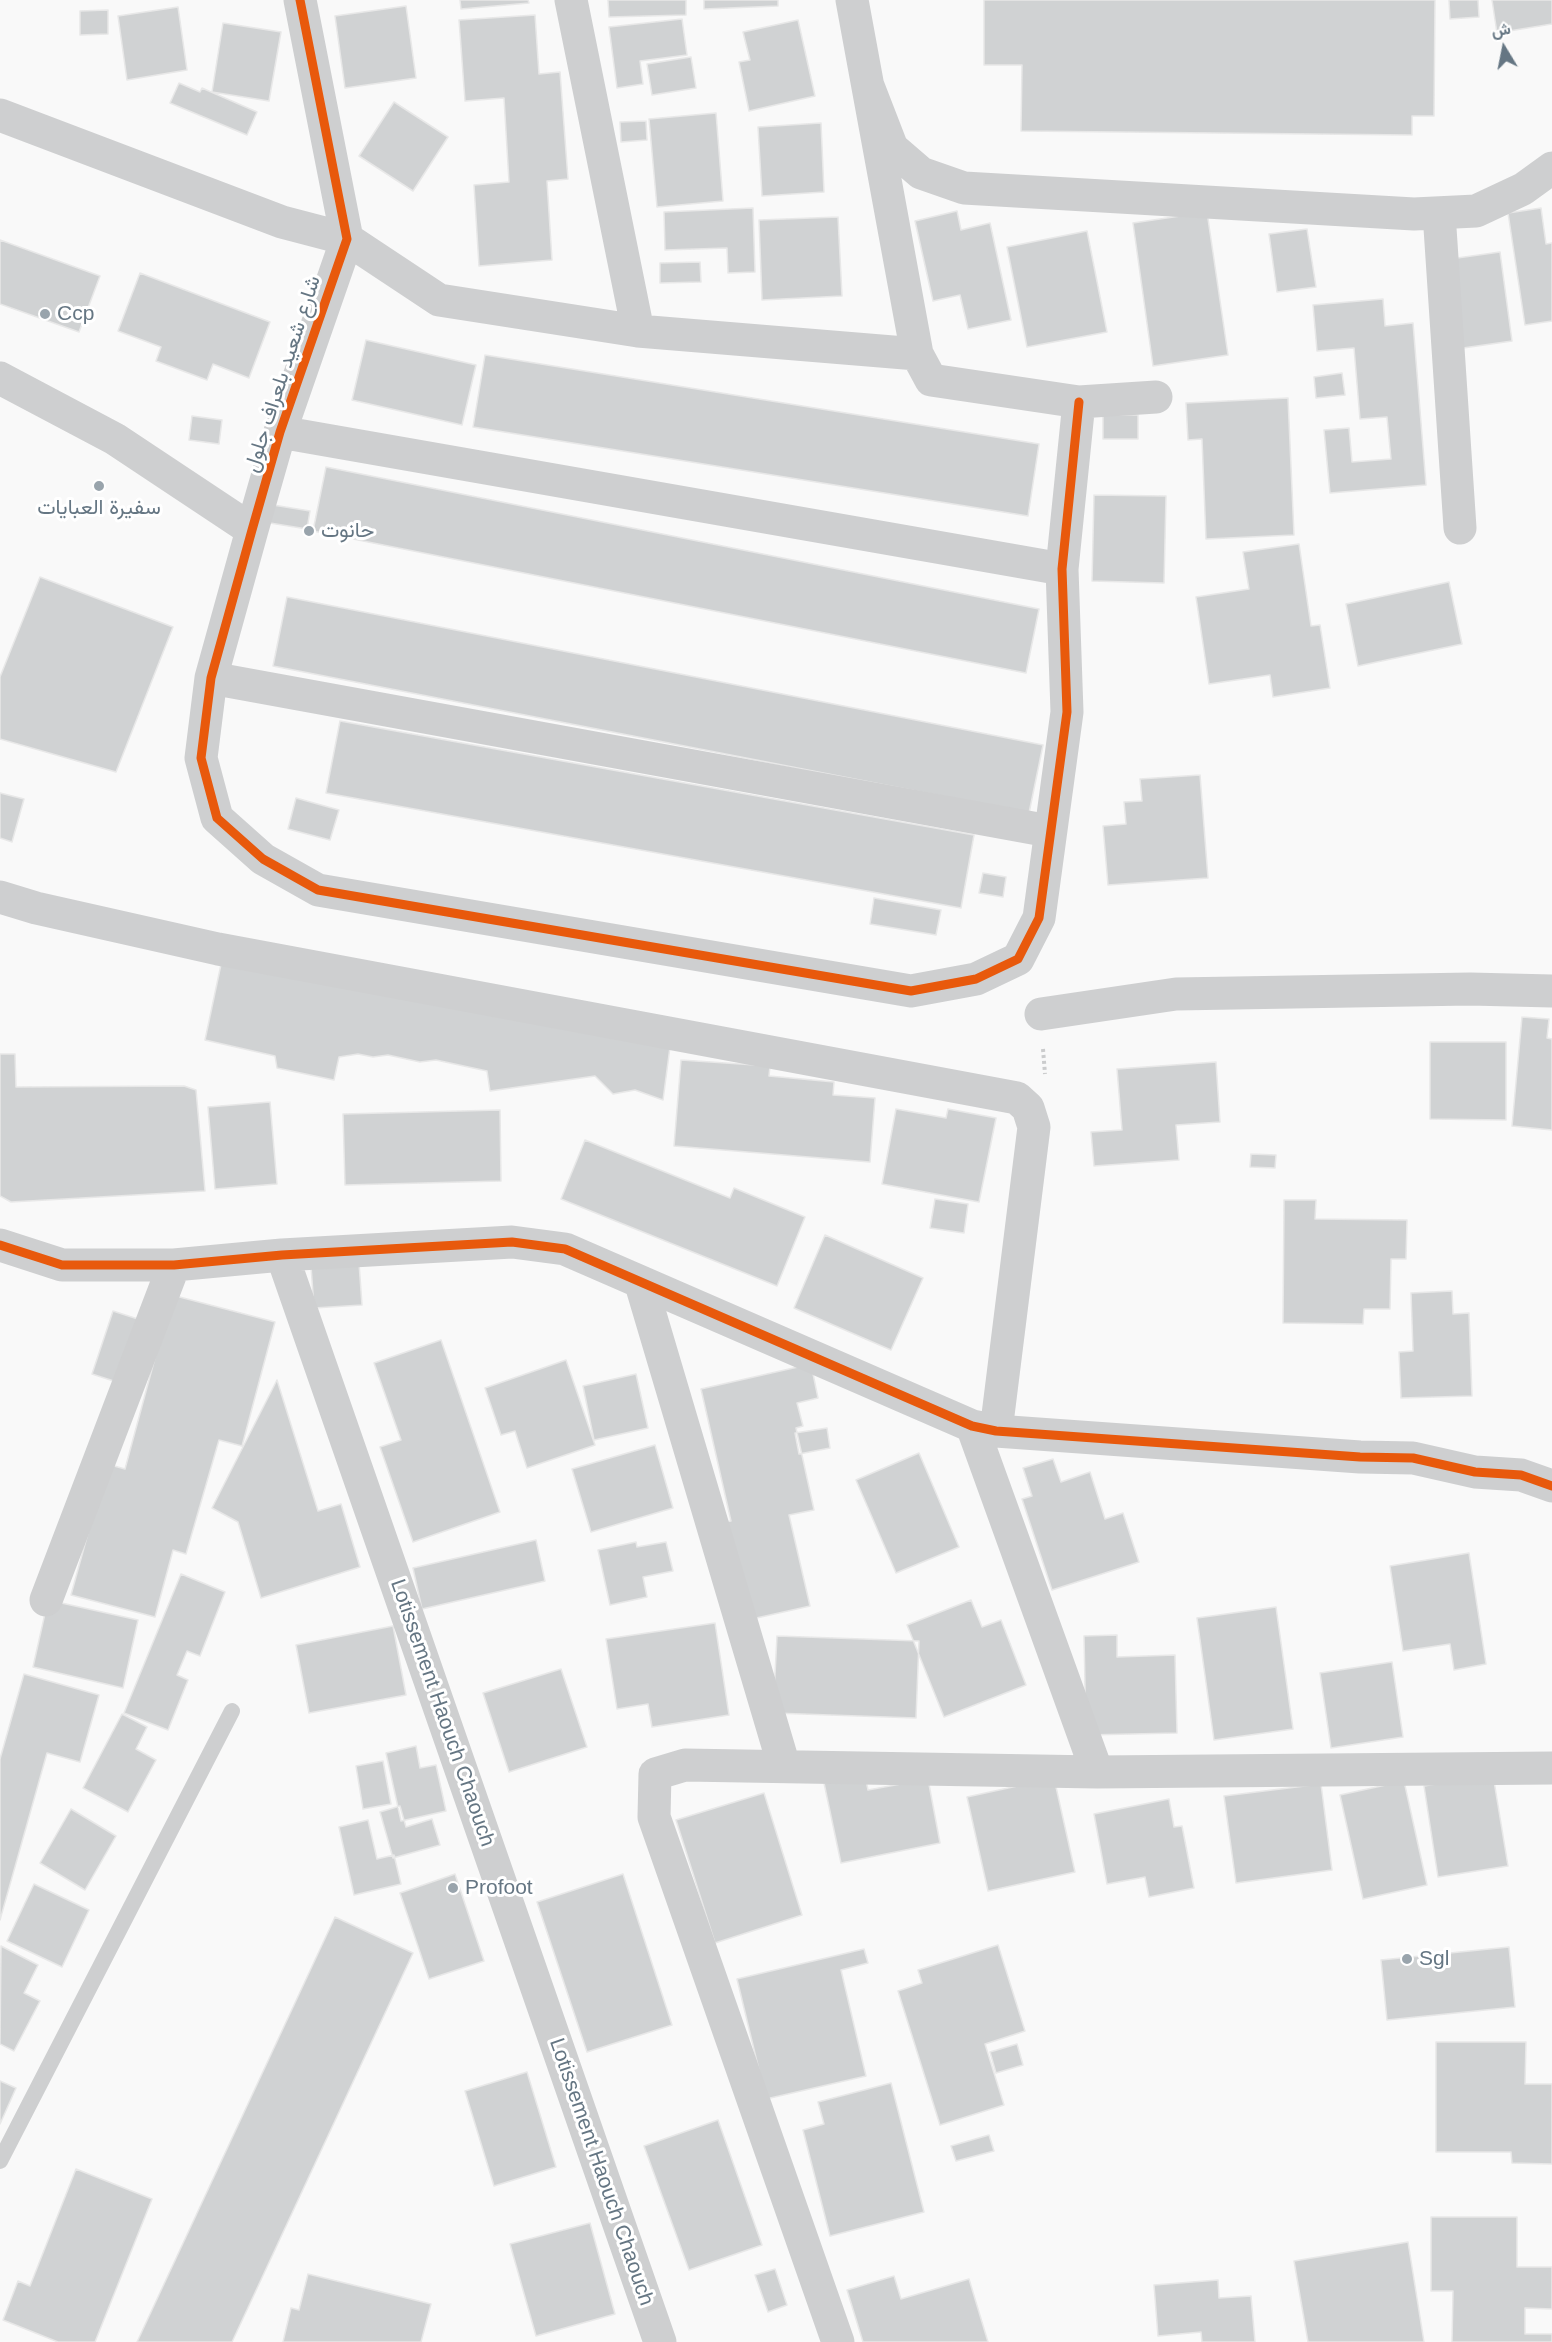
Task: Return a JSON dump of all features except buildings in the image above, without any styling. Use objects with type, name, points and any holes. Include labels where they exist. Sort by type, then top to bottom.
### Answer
[{"type":"street","points":[[300,0],[347,239]]},
{"type":"street","points":[[571,0],[638,331]]},
{"type":"street","points":[[852,0],[917,354],[931,380],[1079,402],[1156,397]]},
{"type":"street","points":[[868,86],[892,148],[921,173],[964,188],[1402,213],[1439,213],[1476,211],[1523,189],[1552,168]]},
{"type":"street","points":[[0,115],[282,222],[347,239],[439,300],[638,331],[917,354]]},
{"type":"street","points":[[1439,213],[1460,528]]},
{"type":"street","name":"شارع شعيد بلعراف جلول","points":[[347,239],[280,432],[211,678],[201,758],[217,818],[263,859],[318,890],[911,991],[976,979],[1018,959],[1039,918],[1049,831]]},
{"type":"street","points":[[0,378],[115,439],[252,530]]},
{"type":"street","points":[[211,678],[1049,831],[1067,712],[1062,569],[1079,402]]},
{"type":"street","points":[[280,432],[1062,569]]},
{"type":"street","points":[[0,897],[36,908],[218,949],[1017,1098],[1028,1108],[1034,1127],[984,1429],[1097,1772]]},
{"type":"street","points":[[1041,1014],[1176,994],[1470,989],[1552,992]]},
{"type":"street","points":[[0,1245],[62,1265],[174,1265],[282,1255],[512,1242],[565,1249],[641,1284],[984,1429],[1360,1458],[1413,1458],[1475,1472],[1521,1475],[1552,1486]]},
{"type":"street","name":"Lotissement Haouch Chaouch","points":[[282,1255],[660,2342]]},
{"type":"street","points":[[46,1600],[174,1265]]},
{"type":"street","points":[[641,1284],[784,1766]]},
{"type":"street","points":[[838,2342],[654,1817],[655,1774],[686,1765],[1097,1772],[1552,1768]]},
{"type":"lane","points":[[0,2161],[232,1711]]},
{"type":"cycle path","points":[[300,0],[347,239],[280,432],[252,530],[211,678],[201,758],[217,818],[263,859],[318,890],[911,991],[976,979],[1018,959],[1039,918],[1067,712],[1062,569],[1079,402]]},
{"type":"cycle path","points":[[0,1245],[62,1265],[174,1265],[282,1255],[512,1242],[565,1249],[972,1426],[996,1431],[1360,1457],[1413,1458],[1475,1472],[1521,1475],[1552,1486]]},
{"type":"place","name":"Ccp","points":[[45,314]]},
{"type":"place","name":"سفيرة العبايات","points":[[99,486]]},
{"type":"place","name":"حانوت","points":[[309,531]]},
{"type":"place","name":"Profoot","points":[[453,1888]]},
{"type":"place","name":"Sgl","points":[[1407,1959]]}]
